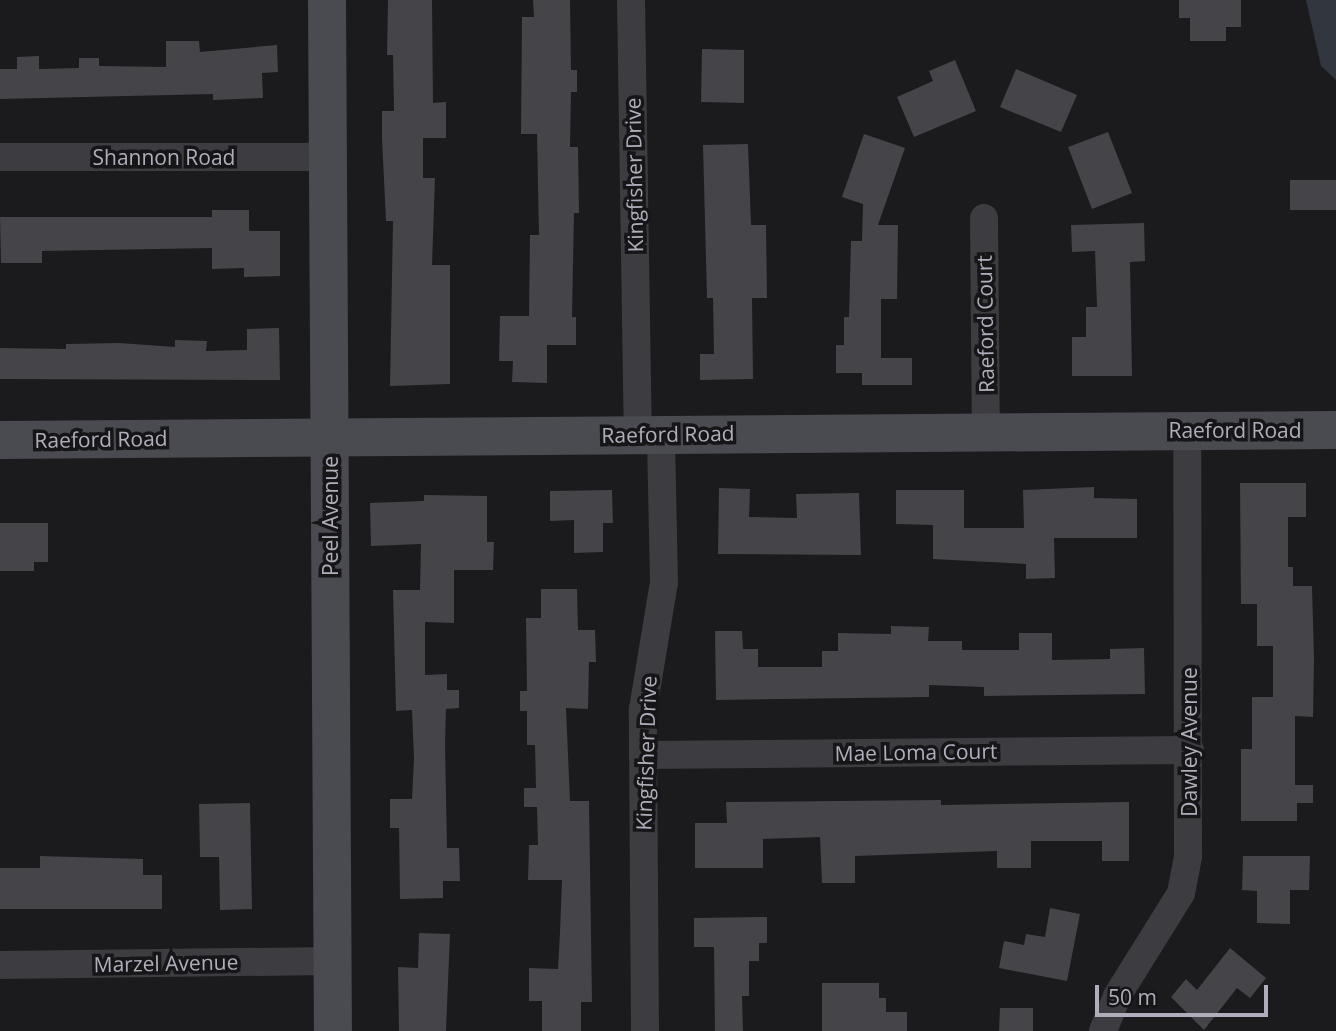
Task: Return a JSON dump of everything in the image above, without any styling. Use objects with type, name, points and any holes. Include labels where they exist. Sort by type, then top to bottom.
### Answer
[{"type":"street","name":"Peel Avenue","points":[[327,0],[333,1031]]},
{"type":"street","name":"Kingfisher Drive","points":[[631,0],[649,434],[664,582],[662,612],[646,674],[643,755],[645,1031]]},
{"type":"street","name":"Shannon Road","points":[[0,157],[327,157]]},
{"type":"street","name":"Raeford Court","points":[[984,219],[986,430]]},
{"type":"street","name":"Raeford Road","points":[[0,440],[986,430],[1336,430]]},
{"type":"street","name":"Dawley Avenue","points":[[1103,1031],[1124,984],[1181,893],[1188,856],[1190,750],[1187,431]]},
{"type":"street","name":"Mae Loma Court","points":[[643,755],[1190,750]]},
{"type":"street","name":"Marzel Avenue","points":[[0,965],[332,961]]},
{"type":"shaded area","points":[[1306,0],[1336,0],[1336,80],[1321,66]]},
{"type":"building","points":[[388,0],[432,0],[433,103],[446,102],[446,138],[423,138],[423,178],[435,178],[432,265],[450,265],[450,384],[390,386],[393,221],[386,221],[382,139],[382,111],[394,111],[393,55],[387,55]]},
{"type":"building","points":[[533,0],[570,0],[571,70],[577,70],[577,92],[571,92],[570,147],[578,147],[579,213],[574,213],[572,317],[576,317],[576,345],[547,345],[547,383],[512,382],[513,361],[499,361],[500,316],[529,316],[530,235],[539,235],[537,134],[521,134],[522,17],[534,17]]},
{"type":"building","points":[[1179,0],[1241,0],[1241,27],[1226,27],[1226,41],[1190,41],[1190,18],[1179,18]]},
{"type":"building","points":[[166,41],[199,41],[200,52],[277,45],[278,72],[262,73],[263,98],[213,100],[213,94],[0,99],[0,69],[17,69],[17,57],[39,56],[39,69],[79,68],[79,58],[99,58],[99,66],[166,67]]},
{"type":"building","points":[[702,49],[744,50],[744,103],[701,102]]},
{"type":"building","points":[[955,60],[976,111],[914,137],[897,97],[933,81],[929,71]]},
{"type":"building","points":[[1016,69],[1077,95],[1061,132],[1000,107]]},
{"type":"building","points":[[1108,132],[1132,193],[1092,209],[1068,147]]},
{"type":"building","points":[[864,134],[905,148],[878,225],[898,225],[897,299],[881,299],[881,358],[912,358],[912,385],[862,385],[862,373],[836,373],[836,345],[844,345],[844,317],[849,317],[851,241],[862,241],[863,204],[842,197]]},
{"type":"building","points":[[748,144],[751,225],[766,225],[767,298],[752,298],[753,379],[700,380],[700,354],[714,354],[713,298],[707,298],[703,145]]},
{"type":"building","points":[[1290,180],[1336,180],[1336,210],[1290,210]]},
{"type":"building","points":[[212,210],[249,210],[249,231],[280,231],[280,276],[244,277],[244,268],[212,269],[212,248],[42,251],[42,263],[1,263],[0,217],[212,217]]},
{"type":"building","points":[[1144,223],[1145,261],[1130,262],[1132,376],[1072,376],[1072,337],[1086,337],[1086,307],[1097,307],[1095,251],[1072,252],[1071,225]]},
{"type":"building","points":[[279,328],[280,380],[0,379],[0,348],[66,349],[66,344],[119,343],[175,347],[175,340],[207,341],[206,351],[247,350],[247,329]]},
{"type":"building","points":[[1240,483],[1306,483],[1306,517],[1288,517],[1288,567],[1293,567],[1293,586],[1312,586],[1313,717],[1295,716],[1295,785],[1313,785],[1313,803],[1297,803],[1297,821],[1241,821],[1241,749],[1252,749],[1252,697],[1273,697],[1273,646],[1257,646],[1257,604],[1241,604]]},
{"type":"building","points":[[1094,487],[1094,498],[1137,499],[1137,538],[1054,538],[1055,578],[1026,579],[1026,564],[933,559],[933,525],[896,524],[896,490],[964,490],[964,528],[1024,528],[1023,490]]},
{"type":"building","points":[[719,488],[750,489],[749,517],[797,518],[796,494],[859,493],[861,555],[718,554]]},
{"type":"building","points":[[612,490],[613,523],[603,523],[603,552],[574,553],[574,520],[550,521],[550,491]]},
{"type":"building","points":[[424,495],[487,496],[487,542],[494,542],[493,570],[454,570],[454,623],[425,622],[425,675],[447,674],[447,690],[459,690],[459,708],[446,709],[445,743],[447,848],[459,848],[460,881],[443,881],[443,898],[400,899],[399,828],[390,828],[390,799],[412,799],[414,759],[412,710],[396,711],[393,590],[420,590],[421,544],[371,546],[370,503],[424,501]]},
{"type":"building","points":[[0,523],[48,523],[48,562],[34,562],[34,571],[0,571]]},
{"type":"building","points":[[541,589],[577,589],[578,630],[595,630],[596,662],[589,662],[588,709],[566,708],[570,801],[589,801],[592,1002],[581,1002],[581,1031],[542,1031],[542,1001],[529,1001],[529,968],[558,969],[562,880],[528,880],[529,845],[538,845],[537,807],[524,807],[524,788],[536,788],[535,745],[527,745],[527,711],[520,711],[520,691],[527,691],[526,618],[541,618]]},
{"type":"building","points":[[891,626],[929,627],[928,641],[962,641],[962,650],[1019,650],[1019,633],[1052,633],[1052,660],[1110,659],[1110,649],[1144,648],[1145,694],[984,696],[984,687],[929,685],[929,697],[716,700],[715,631],[742,631],[743,649],[758,649],[758,667],[822,667],[822,651],[838,651],[838,633],[891,634]]},
{"type":"building","points":[[941,800],[941,805],[1129,802],[1129,861],[1102,861],[1102,841],[1031,841],[1031,868],[997,868],[997,851],[855,856],[855,883],[822,883],[820,837],[763,839],[763,868],[695,868],[695,823],[727,823],[726,802]]},
{"type":"building","points":[[250,803],[252,909],[220,910],[219,857],[200,857],[199,804]]},
{"type":"building","points":[[40,856],[143,859],[143,875],[162,875],[162,909],[0,909],[0,868],[40,868]]},
{"type":"building","points":[[1243,856],[1310,856],[1309,890],[1290,890],[1290,924],[1257,923],[1257,891],[1242,890]]},
{"type":"building","points":[[1050,908],[1080,914],[1067,981],[999,968],[1004,941],[1024,945],[1026,934],[1045,937]]},
{"type":"building","points":[[767,917],[767,943],[759,943],[759,961],[749,961],[749,996],[742,996],[743,1031],[715,1031],[714,947],[694,947],[694,918]]},
{"type":"building","points":[[419,933],[450,934],[446,1031],[399,1031],[398,967],[418,968]]},
{"type":"building","points":[[1230,948],[1266,978],[1250,998],[1237,988],[1204,1030],[1171,997],[1186,979],[1197,990]]},
{"type":"building","points":[[822,983],[879,983],[879,998],[886,998],[886,1012],[907,1012],[907,1031],[822,1031]]},
{"type":"building","points":[[1000,1008],[1033,1008],[1033,1031],[999,1031]]}]
